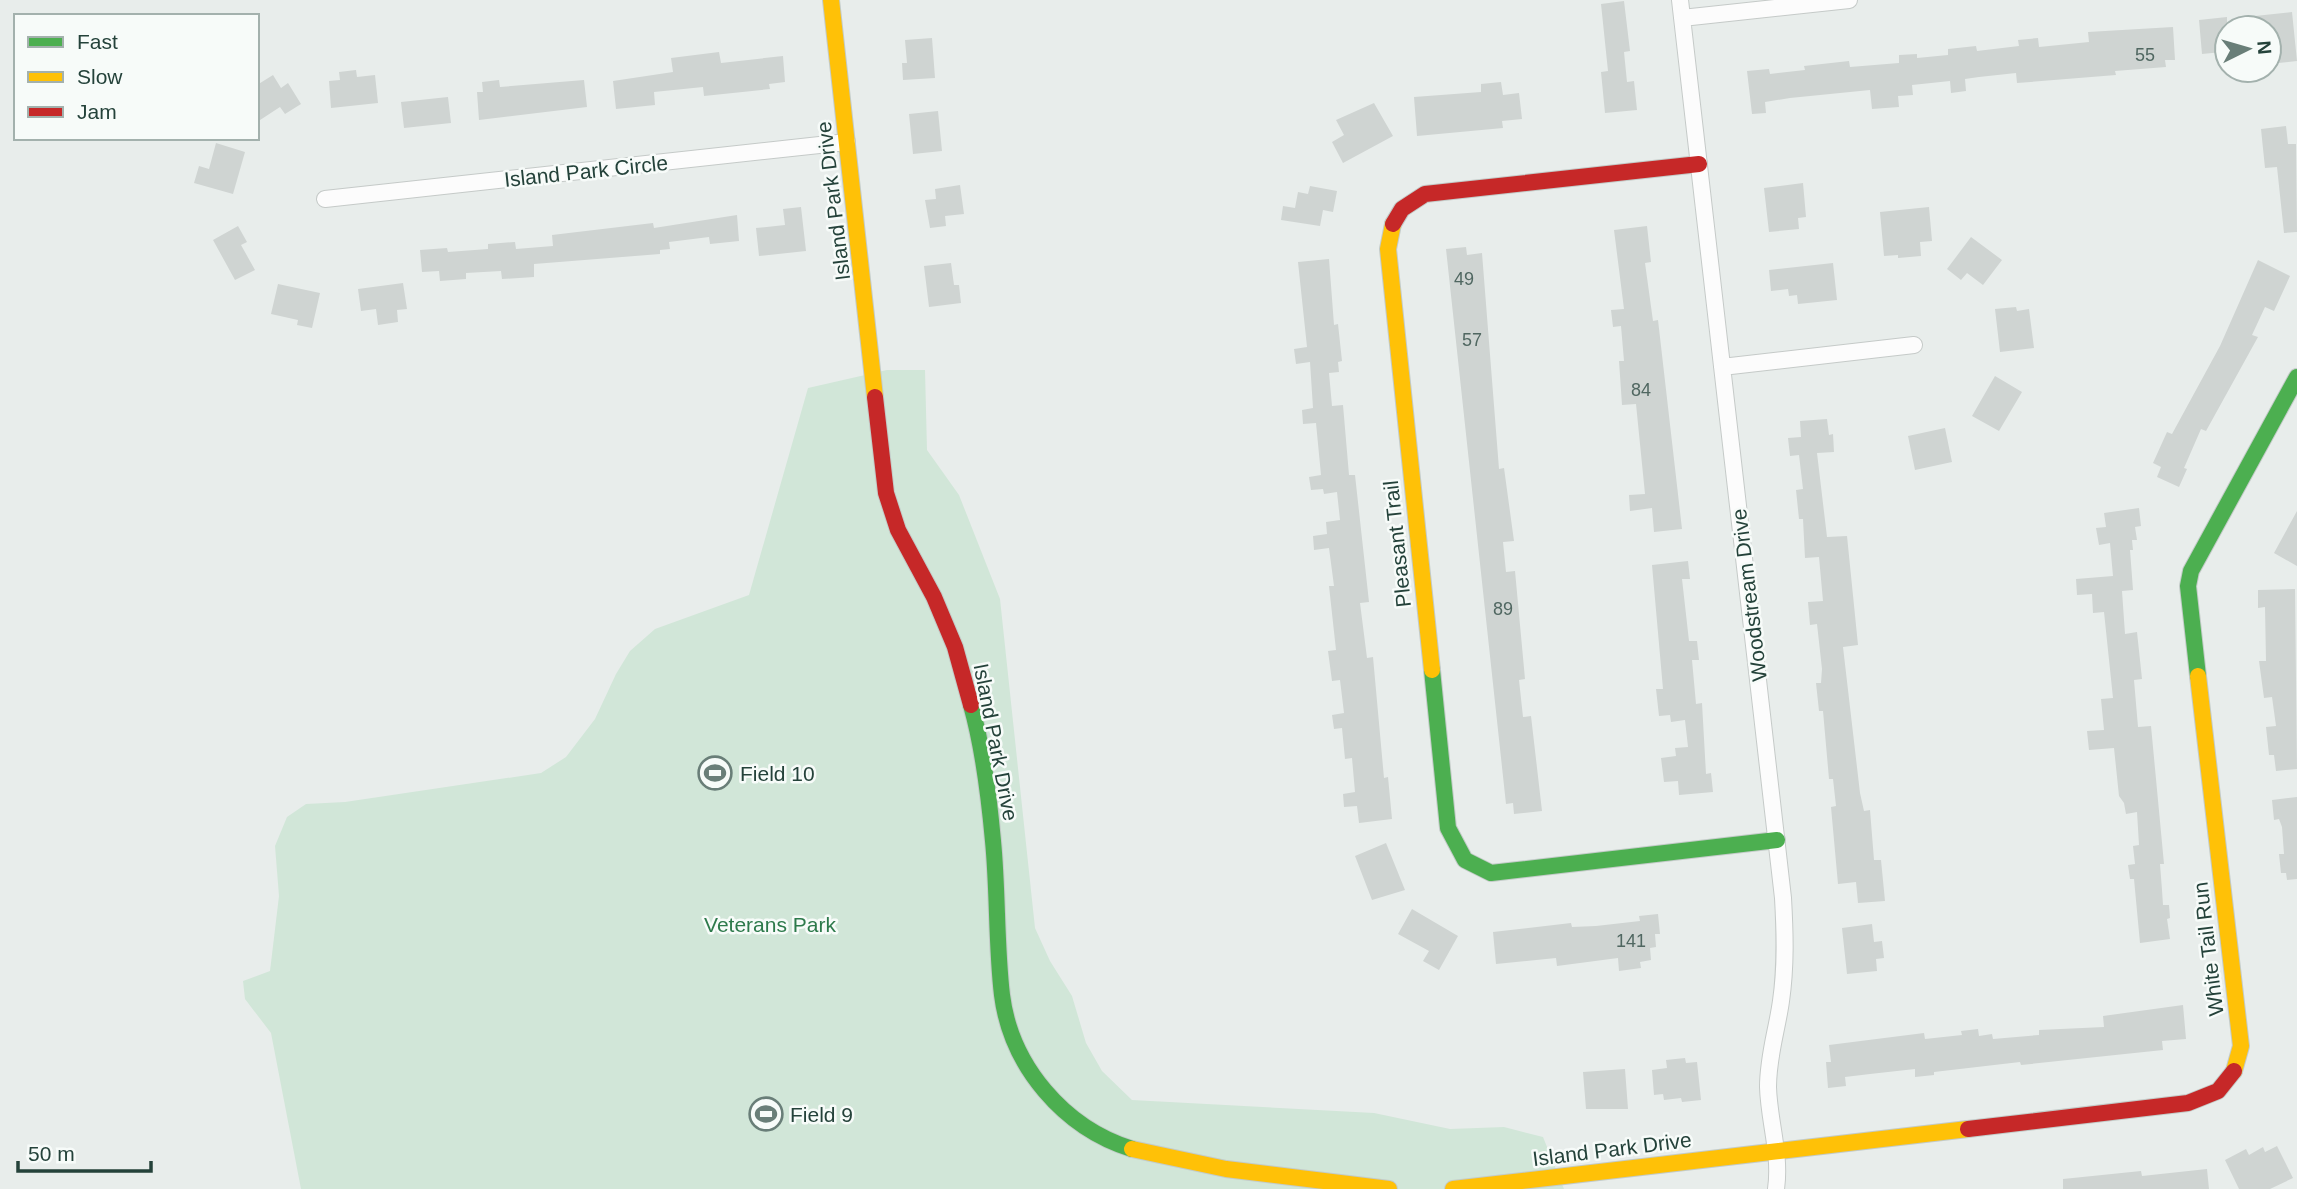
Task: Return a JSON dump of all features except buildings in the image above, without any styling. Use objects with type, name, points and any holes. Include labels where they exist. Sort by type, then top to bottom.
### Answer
[{"type":"street","name":"Island Park Drive","points":[[831,0],[886,493],[898,530],[934,597],[955,647],[973,712],[993,840],[1002,997],[1014,1041],[1036,1082],[1067,1114],[1112,1143],[1148,1154],[1226,1169],[1389,1189]]},
{"type":"street","name":"Woodstream Drive","points":[[1680,0],[1777,840],[1786,940],[1781,1005],[1771,1041],[1768,1086],[1777,1149],[1776,1189]]},
{"type":"street","points":[[1682,19],[1849,0]]},
{"type":"street","name":"Island Park Circle","points":[[325,199],[847,142]]},
{"type":"street","name":"Pleasant Trail","points":[[1699,164],[1425,194],[1399,210],[1391,223],[1388,249],[1448,828],[1465,860],[1491,873],[1777,840]]},
{"type":"street","points":[[1722,367],[1914,345]]},
{"type":"street","name":"White Tail Run","points":[[1777,1149],[2188,1103],[2206,1099],[2221,1091],[2232,1078],[2239,1063],[2241,1046],[2188,586],[2191,571],[2297,377]]},
{"type":"street","name":"Island Park Drive","points":[[1453,1189],[1777,1149]]},
{"type":"green space","name":"Veterans Park","points":[[887,370],[925,370],[927,450],[959,495],[1000,599],[1035,928],[1050,961],[1072,996],[1086,1043],[1102,1071],[1132,1100],[1374,1113],[1450,1129],[1504,1127],[1543,1137],[1564,1189],[301,1189],[271,1033],[245,999],[243,981],[270,971],[279,896],[275,846],[287,817],[306,804],[345,802],[541,773],[566,757],[595,719],[630,651],[655,629],[749,595],[808,388]]},
{"type":"traffic: fast","points":[[2198,676],[2188,586],[2191,571],[2297,377]]},
{"type":"traffic: fast","points":[[1432,670],[1448,828],[1465,860],[1491,873],[1777,840]]},
{"type":"traffic: fast","points":[[971,705],[990,807],[1000,976],[1007,1021],[1029,1069],[1063,1110],[1084,1126],[1132,1149]]},
{"type":"traffic: slow","points":[[831,0],[875,397]]},
{"type":"traffic: slow","points":[[1393,224],[1388,249],[1432,670]]},
{"type":"traffic: slow","points":[[2198,676],[2241,1046],[2234,1071]]},
{"type":"traffic: slow","points":[[1453,1189],[1968,1129]]},
{"type":"traffic: slow","points":[[1132,1149],[1226,1169],[1389,1189]]},
{"type":"traffic: jam","points":[[1393,224],[1402,209],[1425,194],[1699,164]]},
{"type":"traffic: jam","points":[[875,397],[886,493],[898,530],[934,597],[955,647],[971,705]]},
{"type":"traffic: jam","points":[[1968,1129],[2188,1103],[2218,1091],[2234,1071]]},
{"type":"place","name":"Field 10","points":[[715,773]]},
{"type":"place","name":"Field 9","points":[[766,1114]]}]
